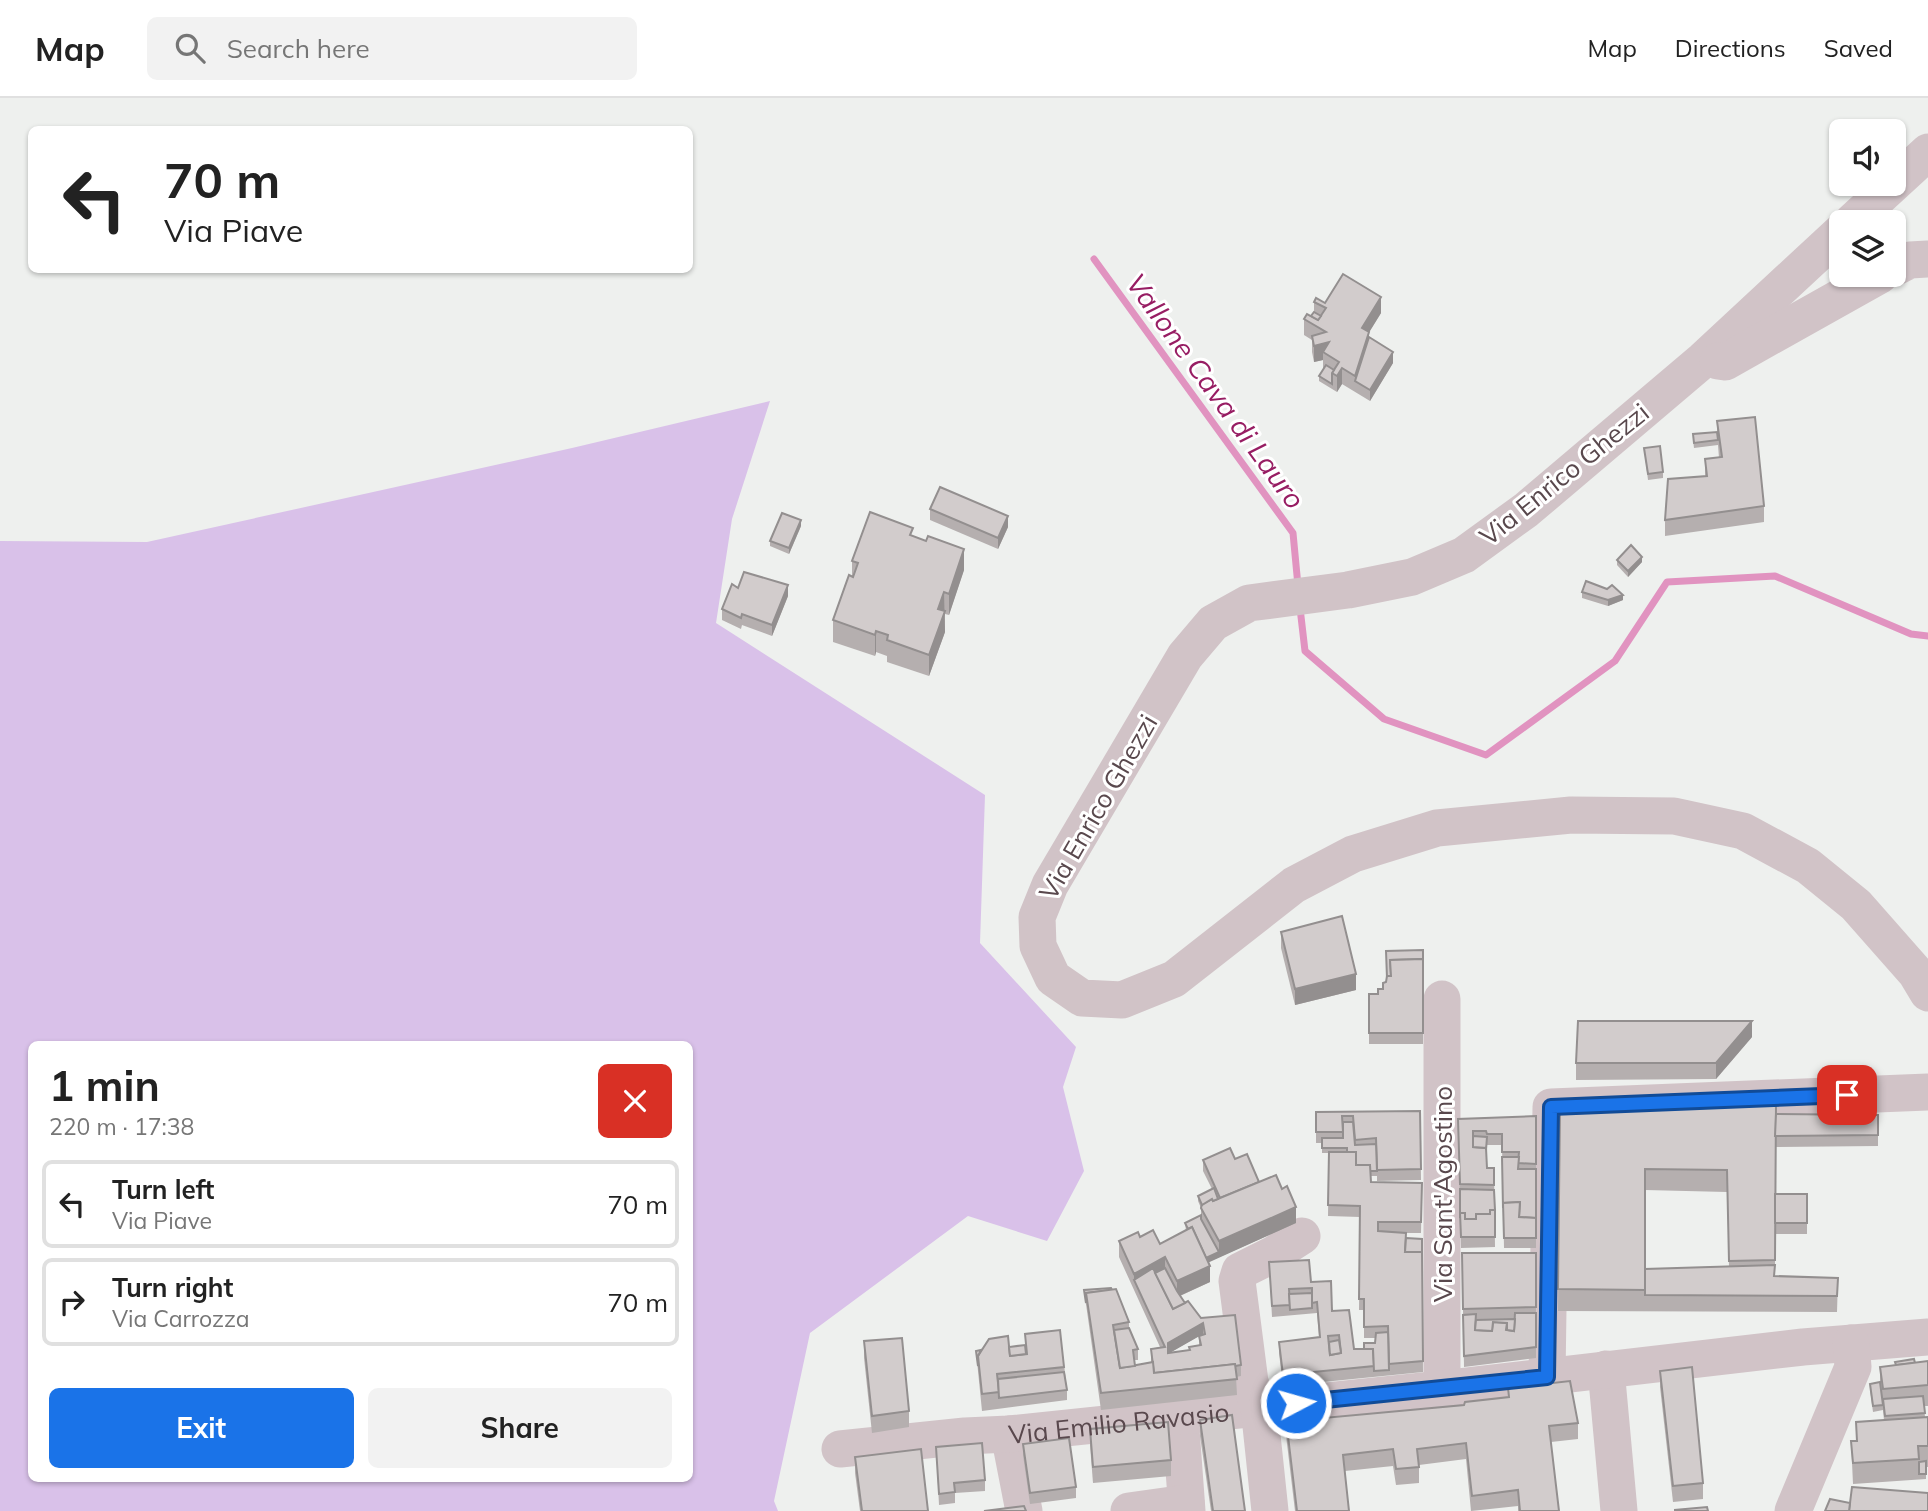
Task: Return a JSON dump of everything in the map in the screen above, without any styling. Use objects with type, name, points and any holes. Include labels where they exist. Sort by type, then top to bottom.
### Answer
[{"type":"street","points":[[1865,210],[1928,152]]},
{"type":"street","name":"Via Enrico Ghezzi","points":[[1829,243],[1703,360],[1526,510],[1464,555],[1412,577],[1348,590],[1249,603],[1213,623],[1185,656],[1050,885],[1037,917],[1038,947],[1053,978],[1082,998],[1122,1000],[1174,979],[1294,885],[1353,855],[1437,828],[1571,815],[1674,816],[1743,831],[1808,866],[1856,905],[1916,973],[1928,993]]},
{"type":"street","points":[[1906,262],[1928,260]]},
{"type":"street","points":[[1703,360],[1725,362],[1859,287]]},
{"type":"street","name":"Via Sant'Agostino","points":[[1442,999],[1476,1257],[1442,1389]]},
{"type":"street","points":[[1547,1377],[1551,1107],[1928,1092]]},
{"type":"street","points":[[1270,1511],[1259,1407],[1250,1382],[1237,1281],[1240,1271],[1302,1236]]},
{"type":"street","points":[[1476,1257],[1549,1259]]},
{"type":"street","name":"Via Emilio Ravasio","points":[[840,1449],[1009,1434],[1851,1343],[1928,1337]]},
{"type":"street","points":[[1793,1511],[1853,1367],[1851,1343]]},
{"type":"street","points":[[1606,1369],[1619,1511]]},
{"type":"street","points":[[1129,1511],[1187,1507],[1180,1415]]},
{"type":"street","points":[[1009,1434],[1024,1511]]},
{"type":"shaded area","points":[[770,401],[732,519],[716,623],[985,795],[980,943],[1076,1047],[1063,1087],[1084,1171],[1047,1241],[968,1216],[810,1333],[774,1501],[778,1511],[0,1511],[0,541],[147,542],[572,448]]},
{"type":"building","points":[[1343,274],[1381,297],[1362,328],[1369,332],[1355,376],[1342,368],[1337,376],[1332,373],[1339,362],[1323,352],[1329,342],[1314,346],[1312,336],[1326,332],[1304,319],[1307,314],[1318,320],[1326,308],[1314,302],[1316,298],[1325,303]]},
{"type":"building","points":[[1314,312],[1321,316],[1318,320],[1311,316]]},
{"type":"building","points":[[1369,337],[1393,352],[1370,390],[1355,381]]},
{"type":"building","points":[[1326,365],[1334,370],[1332,384],[1319,376]]},
{"type":"building","points":[[1755,417],[1764,506],[1665,520],[1668,479],[1707,476],[1705,459],[1722,457],[1717,421]]},
{"type":"building","points":[[1717,432],[1718,440],[1694,443],[1693,434]]},
{"type":"building","points":[[1660,446],[1663,472],[1648,474],[1644,448]]},
{"type":"building","points":[[940,487],[1008,516],[998,538],[930,509]]},
{"type":"building","points":[[870,512],[913,528],[910,535],[926,541],[928,536],[964,549],[949,594],[944,592],[938,609],[945,611],[929,655],[887,640],[888,635],[876,631],[875,635],[833,620],[849,575],[853,577],[858,563],[852,561]]},
{"type":"building","points":[[782,513],[801,520],[789,548],[770,541]]},
{"type":"building","points":[[1631,545],[1642,557],[1628,571],[1617,560]]},
{"type":"building","points":[[744,572],[788,585],[772,625],[742,614],[741,618],[722,609],[732,584],[738,588]]},
{"type":"building","points":[[1586,581],[1607,589],[1612,585],[1623,595],[1608,600],[1582,592]]},
{"type":"building","points":[[1342,916],[1356,974],[1295,989],[1281,932]]},
{"type":"building","points":[[1423,950],[1423,959],[1390,960],[1391,976],[1387,978],[1386,951]]},
{"type":"building","points":[[1423,959],[1423,1033],[1369,1033],[1369,994],[1378,994],[1378,989],[1383,989],[1387,976],[1391,976],[1390,960]]},
{"type":"building","points":[[1578,1021],[1752,1021],[1716,1063],[1576,1063]]},
{"type":"building","points":[[1776,1103],[1775,1260],[1729,1261],[1727,1170],[1645,1169],[1645,1290],[1558,1289],[1560,1106]]},
{"type":"building","points":[[1420,1111],[1421,1169],[1377,1170],[1376,1138],[1355,1140],[1353,1116],[1342,1116],[1343,1132],[1316,1132],[1316,1112]]},
{"type":"building","points":[[1776,1114],[1878,1115],[1878,1135],[1775,1136]]},
{"type":"building","points":[[1536,1116],[1536,1164],[1518,1163],[1519,1152],[1502,1152],[1502,1134],[1473,1131],[1473,1147],[1486,1148],[1487,1168],[1494,1168],[1494,1185],[1460,1184],[1458,1119]]},
{"type":"building","points":[[1343,1122],[1353,1122],[1355,1145],[1376,1144],[1377,1171],[1370,1171],[1370,1165],[1356,1165],[1356,1152],[1347,1152],[1347,1148],[1322,1148],[1322,1138],[1343,1138]]},
{"type":"building","points":[[1473,1136],[1487,1137],[1486,1150],[1473,1147]]},
{"type":"building","points":[[1230,1148],[1235,1159],[1247,1154],[1259,1182],[1220,1198],[1203,1160]]},
{"type":"building","points":[[1329,1152],[1356,1152],[1356,1165],[1370,1165],[1371,1182],[1422,1183],[1421,1222],[1378,1222],[1378,1231],[1406,1233],[1405,1252],[1422,1252],[1423,1361],[1389,1364],[1388,1326],[1364,1327],[1364,1299],[1359,1299],[1360,1206],[1328,1205]]},
{"type":"building","points":[[1502,1157],[1519,1157],[1518,1169],[1536,1169],[1536,1218],[1519,1217],[1520,1202],[1503,1203],[1503,1208]]},
{"type":"building","points":[[1276,1175],[1282,1189],[1287,1186],[1296,1207],[1219,1241],[1201,1208],[1202,1204]]},
{"type":"building","points":[[1214,1188],[1218,1199],[1212,1199],[1202,1205],[1198,1196]]},
{"type":"building","points":[[1460,1189],[1494,1190],[1495,1210],[1490,1210],[1490,1214],[1476,1214],[1476,1219],[1465,1219],[1465,1213],[1460,1213]]},
{"type":"building","points":[[1775,1194],[1807,1194],[1807,1223],[1775,1223]]},
{"type":"building","points":[[1520,1202],[1519,1217],[1536,1218],[1536,1238],[1504,1238],[1503,1203]]},
{"type":"building","points":[[1490,1210],[1495,1210],[1495,1237],[1461,1237],[1460,1213],[1465,1213],[1465,1219],[1476,1219],[1476,1214],[1490,1214]]},
{"type":"building","points":[[1201,1215],[1219,1252],[1206,1258],[1192,1227],[1188,1229],[1185,1223]]},
{"type":"building","points":[[1192,1227],[1210,1266],[1177,1281],[1165,1257],[1134,1274],[1119,1241],[1138,1232],[1140,1237],[1153,1230],[1160,1244]]},
{"type":"building","points":[[1406,1238],[1422,1239],[1422,1252],[1405,1252]]},
{"type":"building","points":[[1462,1253],[1536,1253],[1536,1307],[1463,1309]]},
{"type":"building","points":[[1309,1260],[1311,1282],[1331,1281],[1332,1311],[1349,1310],[1354,1349],[1373,1349],[1374,1366],[1283,1375],[1279,1342],[1320,1337],[1317,1302],[1312,1303],[1312,1288],[1289,1289],[1290,1305],[1272,1306],[1269,1262]],"holes":[[[1339,1335],[1341,1353],[1330,1355],[1328,1336]]]},
{"type":"building","points":[[1775,1265],[1774,1276],[1838,1278],[1837,1296],[1645,1295],[1645,1269]]},
{"type":"building","points":[[1153,1268],[1173,1309],[1188,1301],[1201,1318],[1235,1315],[1241,1365],[1154,1373],[1151,1349],[1165,1347],[1134,1280]],"holes":[[[1203,1323],[1205,1334],[1199,1336],[1201,1345],[1189,1347],[1190,1350],[1168,1353],[1168,1343]]]},
{"type":"building","points":[[1165,1268],[1185,1303],[1173,1309],[1155,1273]]},
{"type":"building","points":[[1116,1289],[1129,1322],[1113,1325],[1120,1368],[1153,1362],[1154,1373],[1235,1364],[1237,1379],[1101,1393],[1086,1293]]},
{"type":"building","points":[[1084,1290],[1112,1290],[1086,1293],[1086,1303]]},
{"type":"building","points":[[1312,1293],[1312,1308],[1290,1310],[1289,1294]]},
{"type":"building","points":[[1515,1313],[1536,1313],[1536,1347],[1464,1356],[1463,1315],[1476,1314],[1475,1330],[1492,1331],[1493,1322],[1507,1323],[1506,1330],[1514,1331]]},
{"type":"building","points":[[1515,1319],[1514,1331],[1507,1330],[1507,1323],[1493,1322],[1492,1331],[1475,1330],[1476,1320]]},
{"type":"building","points":[[1129,1328],[1138,1349],[1133,1350],[1135,1366],[1120,1368],[1114,1330]]},
{"type":"building","points":[[1060,1330],[1064,1367],[997,1374],[999,1392],[982,1394],[978,1356],[989,1339],[1008,1336],[1010,1356],[1027,1354],[1025,1334]]},
{"type":"building","points":[[1388,1332],[1389,1370],[1374,1371],[1373,1349],[1364,1349],[1364,1343],[1375,1343],[1376,1333]]},
{"type":"building","points":[[902,1338],[909,1411],[872,1416],[864,1341]]},
{"type":"building","points":[[1339,1340],[1341,1353],[1330,1355],[1329,1342]]},
{"type":"building","points":[[1025,1345],[1026,1354],[1010,1356],[1009,1347]]},
{"type":"building","points":[[1914,1359],[1915,1363],[1896,1365],[1895,1362]]},
{"type":"building","points":[[1928,1361],[1928,1385],[1883,1389],[1880,1367]]},
{"type":"building","points":[[1692,1367],[1703,1483],[1673,1486],[1660,1371]]},
{"type":"building","points":[[1064,1372],[1067,1390],[999,1398],[998,1379]]},
{"type":"building","points":[[1570,1381],[1578,1423],[1549,1426],[1559,1511],[1520,1511],[1518,1490],[1472,1496],[1466,1443],[1417,1449],[1419,1467],[1396,1469],[1393,1449],[1343,1455],[1349,1511],[1297,1511],[1285,1411],[1323,1407],[1324,1418],[1464,1405],[1465,1402],[1509,1397],[1508,1388]]},
{"type":"building","points":[[1880,1382],[1883,1405],[1873,1406],[1870,1384]]},
{"type":"building","points":[[1923,1396],[1925,1413],[1885,1416],[1883,1399]]},
{"type":"building","points":[[1232,1415],[1245,1511],[1213,1511],[1200,1420]]},
{"type":"building","points":[[1928,1417],[1928,1446],[1918,1446],[1919,1459],[1853,1463],[1851,1441],[1857,1441],[1856,1422]]},
{"type":"building","points":[[1168,1422],[1171,1460],[1093,1467],[1090,1429]]},
{"type":"building","points":[[1069,1438],[1076,1487],[1030,1493],[1023,1444]]},
{"type":"building","points":[[982,1443],[985,1480],[954,1483],[955,1492],[939,1494],[936,1447]]},
{"type":"building","points":[[921,1449],[928,1511],[862,1511],[855,1457]]},
{"type":"building","points":[[1926,1461],[1926,1474],[1919,1474],[1919,1462]]},
{"type":"building","points":[[1852,1487],[1928,1493],[1928,1511],[1849,1511]]},
{"type":"building","points":[[1830,1499],[1850,1503],[1849,1511],[1825,1511]]},
{"type":"building","points":[[1024,1506],[1026,1511],[984,1511]]},
{"type":"building","points":[[1707,1507],[1708,1511],[1675,1511],[1675,1510]]},
{"type":"waterway","name":"Vallone Cava di Lauro","points":[[1094,259],[1293,533],[1298,586]]},
{"type":"waterway","name":"Vallone Cava di Lauro","points":[[1300,608],[1305,651],[1384,719],[1486,755],[1615,661],[1667,582],[1775,576],[1911,634],[1928,636]]},
{"type":"route","points":[[1296,1403],[1547,1377],[1551,1107],[1847,1095]]}]
